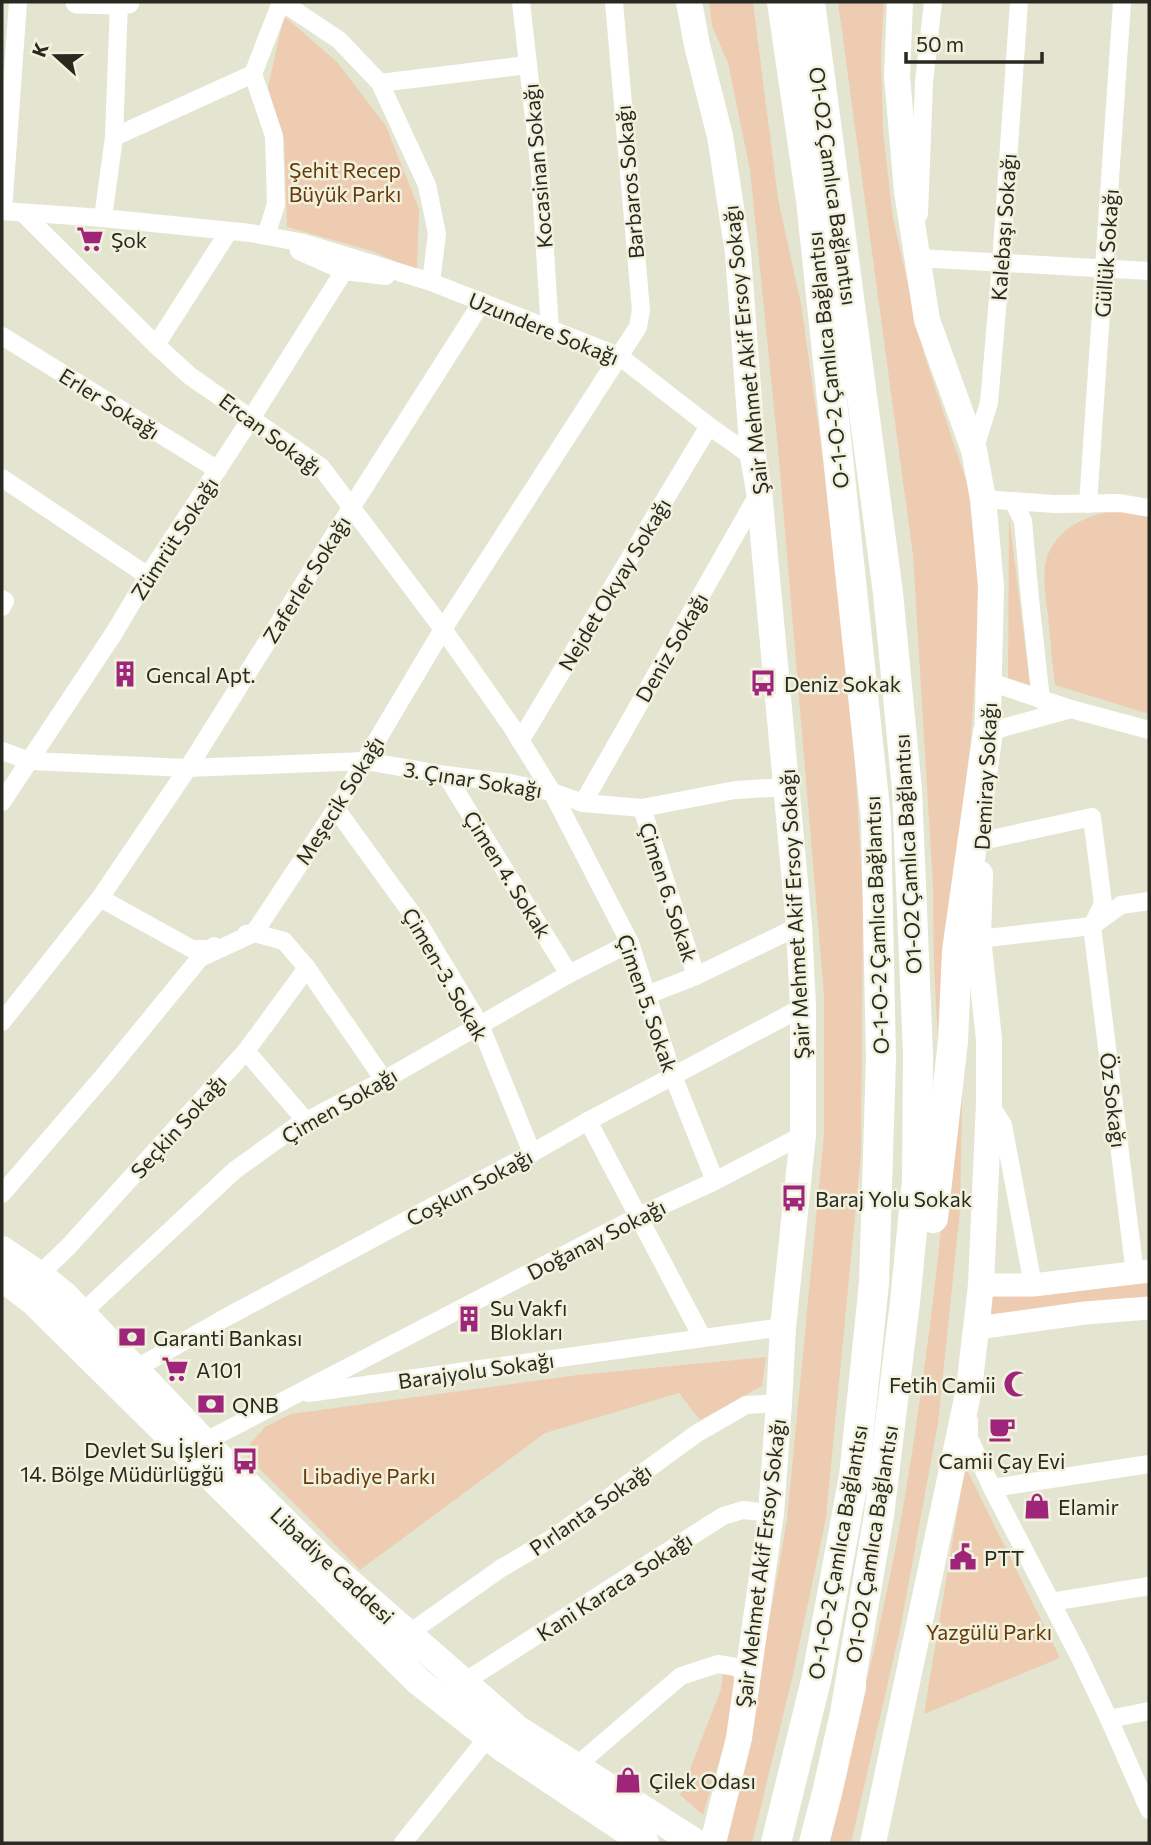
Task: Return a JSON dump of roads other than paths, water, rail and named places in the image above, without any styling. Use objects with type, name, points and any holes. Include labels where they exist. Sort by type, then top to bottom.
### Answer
[{"type":"highway","name":"O-1-O-2 Çamlıca Bağlantısı","points":[[776,1843],[817,1676],[854,1476],[873,1283],[881,1058],[876,819],[811,200],[782,2]]},
{"type":"highway","name":"O1-O2 Çamlıca Bağlantısı","points":[[810,2],[888,593],[906,790],[918,1054],[917,1180],[905,1302],[879,1515],[846,1707]]},
{"type":"highway","points":[[846,1707],[897,1504],[910,1429],[953,1041],[957,951],[988,732]]},
{"type":"highway","name":"O-1-O-2 Çamlıca Bağlantısı","points":[[814,1843],[846,1707]]},
{"type":"main road","points":[[681,2],[697,46]]},
{"type":"main road","name":"Şair Mehmet Akif Ersoy Sokağı","points":[[689,2],[697,46],[720,136],[738,253],[753,457],[760,491],[799,926],[803,1007],[803,1135],[783,1327],[771,1513],[738,1738],[704,1838]]},
{"type":"main road","name":"Demiray Sokağı","points":[[873,1843],[969,1388],[981,1284],[989,1102],[989,1039],[978,939],[978,899],[988,732],[991,586],[983,499],[974,450],[927,320],[908,191],[897,76],[900,2]]},
{"type":"main road","name":"Libadiye Caddesi","points":[[2,1250],[64,1295],[321,1558],[517,1729],[575,1766],[704,1838]]},
{"type":"main road","name":"Libadiye Caddesi","points":[[2,1277],[34,1302],[418,1681],[488,1737],[626,1833],[645,1843]]},
{"type":"street","points":[[2,211],[18,2]]},
{"type":"street","points":[[77,2],[123,2],[114,137],[103,218]]},
{"type":"street","points":[[266,236],[276,204],[274,136],[253,74],[282,2],[339,40],[380,83],[426,184],[437,234],[431,282]]},
{"type":"street","name":"Kocasinan Sokağı","points":[[521,2],[540,172],[550,330]]},
{"type":"street","name":"Barbaros Sokağı","points":[[614,2],[640,310],[638,327],[619,356]]},
{"type":"street","points":[[933,2],[924,82],[918,258],[1149,271]]},
{"type":"street","name":"Kalebaşı Sokağı","points":[[974,450],[989,403],[1019,2]]},
{"type":"street","name":"Güllük Sokağı","points":[[1088,504],[1122,2]]},
{"type":"street","points":[[380,83],[527,65]]},
{"type":"street","points":[[114,137],[253,74]]},
{"type":"street","name":"Uzundere Sokağı","points":[[2,211],[103,218],[266,236],[304,243],[431,282],[619,356],[753,457]]},
{"type":"street","name":"Ercan Sokağı","points":[[23,213],[190,376],[321,467],[443,629],[512,727],[552,792]]},
{"type":"street","points":[[156,345],[229,231]]},
{"type":"street","name":"Uzundere Sokağı","points":[[266,236],[344,271],[431,282]]},
{"type":"street","name":"Zümrüt Sokağı","points":[[2,802],[114,633],[344,271]]},
{"type":"street","name":"Zaferler Sokağı","points":[[2,1022],[100,898],[188,768],[482,302]]},
{"type":"street","name":"Erler Sokağı","points":[[2,336],[218,470]]},
{"type":"street","name":"Meşecik Sokağı","points":[[254,933],[365,761],[443,629],[619,356]]},
{"type":"street","name":"Nejdet Okyay Sokağı","points":[[520,741],[709,426]]},
{"type":"street","points":[[2,478],[148,576]]},
{"type":"street","name":"Deniz Sokağı","points":[[583,803],[760,491]]},
{"type":"street","points":[[983,499],[1054,504],[1120,503],[1149,508]]},
{"type":"street","points":[[1013,501],[1023,521],[1041,700]]},
{"type":"street","points":[[2,599],[5,601],[2,607]]},
{"type":"street","points":[[990,682],[1041,700],[1149,730]]},
{"type":"street","points":[[988,732],[1071,709]]},
{"type":"street","name":"3. Çınar Sokağı","points":[[2,751],[30,761],[188,768],[365,761],[510,783],[552,792],[583,803],[642,808],[735,790],[787,787]]},
{"type":"street","name":"Çimen 4. Sokak","points":[[446,775],[569,974]]},
{"type":"street","name":"Çimen 5. Sokak","points":[[552,792],[630,943],[673,1076],[715,1181]]},
{"type":"street","name":"Çimen 6. Sokak","points":[[642,808],[696,976]]},
{"type":"street","name":"Çimen-3. Sokak","points":[[335,809],[418,922],[480,1025],[532,1153]]},
{"type":"street","points":[[982,841],[1092,817],[1103,904],[1092,926]]},
{"type":"street","points":[[100,898],[192,949],[211,948],[233,935],[254,933],[284,941],[307,968],[384,1080]]},
{"type":"street","points":[[978,939],[1092,926],[1121,905],[1149,901]]},
{"type":"street","name":"Çimen 6. Sokak","points":[[646,995],[696,976],[799,926]]},
{"type":"street","name":"Öz Sokağı","points":[[1092,926],[1142,1272]]},
{"type":"street","points":[[2,1194],[200,958],[254,933]]},
{"type":"street","name":"Çimen Sokağı","points":[[82,1313],[235,1170],[295,1127],[384,1080],[569,974],[630,943]]},
{"type":"street","name":"Seçkin Sokağı","points":[[38,1275],[69,1246],[246,1051],[307,968]]},
{"type":"street","name":"Coşkun Sokağı","points":[[135,1368],[587,1121],[803,1007]]},
{"type":"street","points":[[246,1051],[306,1121]]},
{"type":"street","points":[[989,1102],[1003,1125],[1033,1285]]},
{"type":"street","points":[[587,1121],[702,1337]]},
{"type":"street","name":"Doğanay Sokağı","points":[[205,1442],[639,1216],[715,1181],[803,1135]]},
{"type":"street","points":[[981,1284],[1033,1285],[1142,1272]]},
{"type":"street","points":[[977,1328],[1085,1313],[1149,1308]]},
{"type":"street","name":"Barajyolu Sokağı","points":[[294,1395],[783,1327]]},
{"type":"street","points":[[969,1388],[970,1438],[992,1488],[1109,1718],[1149,1810]]},
{"type":"street","name":"Pırlanta Sokağı","points":[[408,1634],[499,1569],[556,1536],[696,1434],[747,1405],[779,1403]]},
{"type":"street","points":[[992,1488],[1149,1464]]},
{"type":"street","name":"Kani Karaca Sokağı","points":[[464,1682],[723,1516],[743,1510],[771,1513]]},
{"type":"street","points":[[1051,1602],[1149,1586]]},
{"type":"street","points":[[575,1766],[681,1676],[718,1664],[736,1667],[747,1675]]},
{"type":"street","points":[[1109,1718],[1149,1711]]},
{"type":"street","points":[[408,1842],[488,1737]]},
{"type":"place","name":"Şok","points":[[90,239]]},
{"type":"place","name":"Gencal Apt.","points":[[125,674]]},
{"type":"place","name":"Deniz Sokak","points":[[763,683]]},
{"type":"place","name":"Baraj Yolu Sokak","points":[[794,1198]]},
{"type":"place","name":"Su Vakfı Blokları","points":[[469,1319]]},
{"type":"place","name":"Garanti Bankası","points":[[132,1337]]},
{"type":"place","name":"A101","points":[[175,1369]]},
{"type":"place","name":"Fetih Camii","points":[[1017,1384]]},
{"type":"place","name":"QNB","points":[[211,1404]]},
{"type":"place","name":"Camii Çay Evi","points":[[1002,1429]]},
{"type":"place","name":"Devlet Su İşleri 14. Bölge Müdürlügğü","points":[[245,1461]]},
{"type":"place","name":"Elamir","points":[[1037,1506]]},
{"type":"place","name":"PTT","points":[[963,1557]]},
{"type":"place","name":"Çilek Odası","points":[[628,1780]]},
{"type":"park label","name":"Şehit Recep Büyük Parkı","points":[[345,181]]},
{"type":"park label","name":"Libadiye Parkı","points":[[369,1475]]},
{"type":"park label","name":"Yazgülü Parkı","points":[[989,1631]]}]
